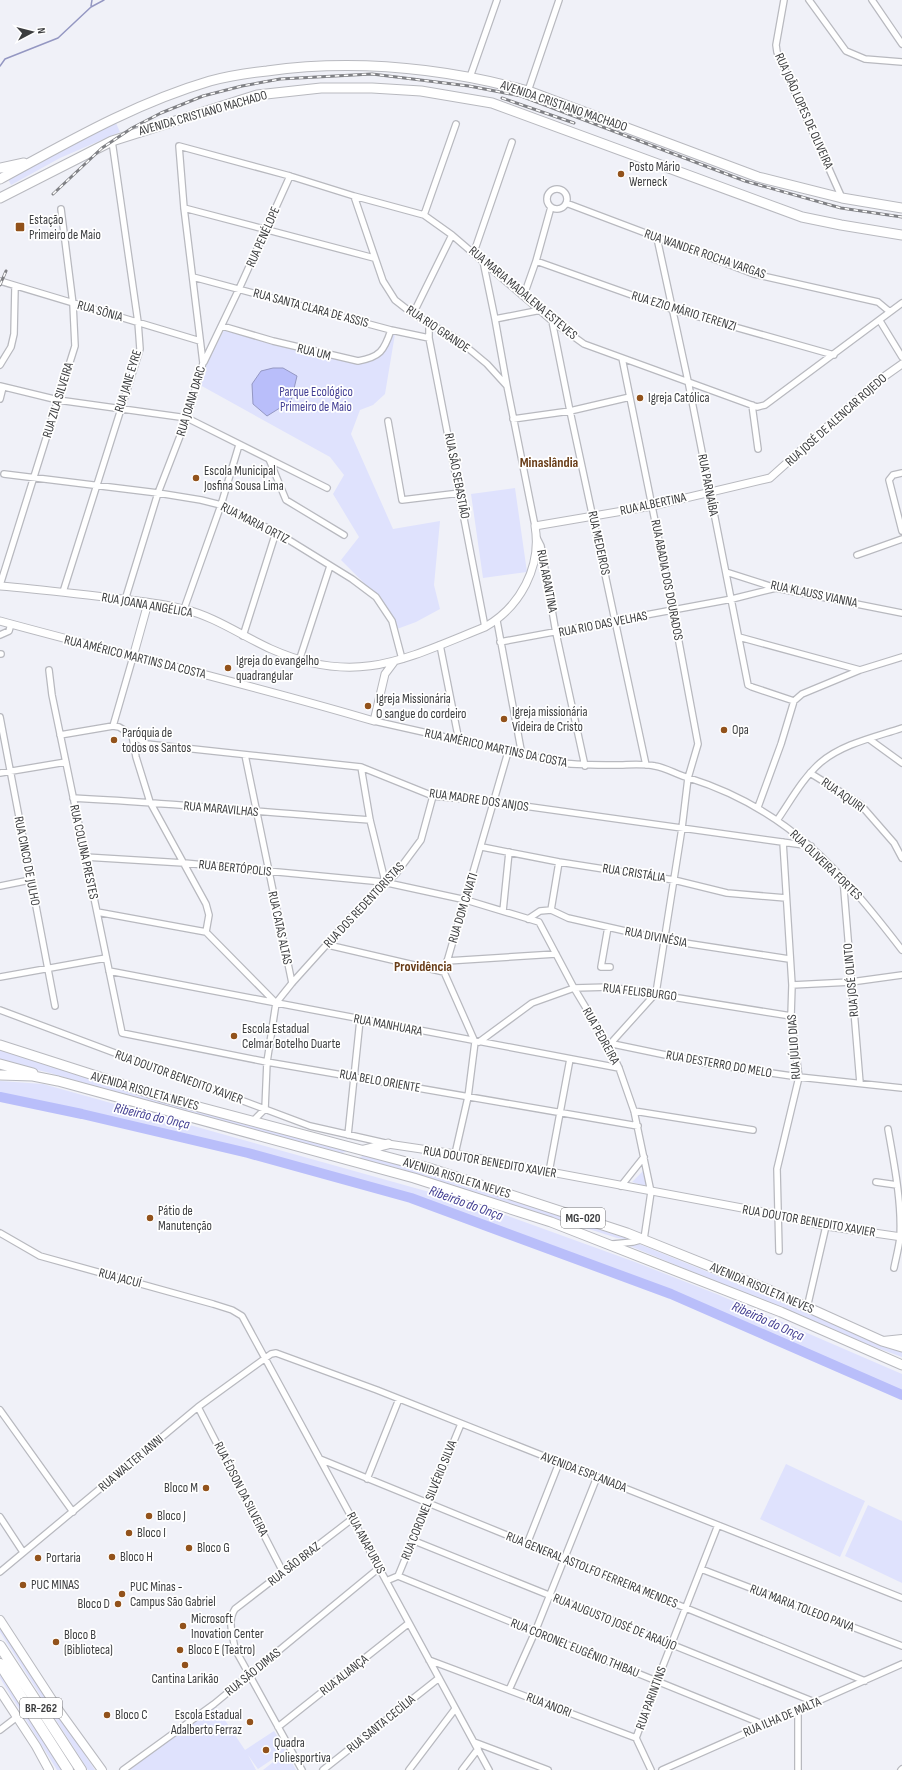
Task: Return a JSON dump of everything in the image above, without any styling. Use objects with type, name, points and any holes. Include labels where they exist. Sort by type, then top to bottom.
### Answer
[{"type":"highway","name":"AVENIDA CRISTIANO MACHADO","points":[[0,179],[92,128],[142,106],[211,81],[243,74],[317,66],[372,66],[470,77],[528,91],[758,177],[842,198],[902,208]]},
{"type":"highway","name":"AVENIDA CRISTIANO MACHADO","points":[[0,198],[112,141],[257,95],[321,88],[372,88],[421,91],[492,103],[810,220],[902,235]]},
{"type":"highway","points":[[0,168],[36,159]]},
{"type":"highway","name":"AVENIDA RISOLETA NEVES","points":[[0,1045],[165,1098],[429,1168],[644,1239],[807,1308],[882,1342],[902,1347]]},
{"type":"highway","points":[[0,1064],[15,1066],[58,1081]]},
{"type":"highway","name":"AVENIDA RISOLETA NEVES","points":[[0,1075],[33,1076],[58,1081],[414,1178],[551,1222],[781,1312],[902,1365]]},
{"type":"highway","points":[[362,1150],[388,1144]]},
{"type":"highway","name":"BR-262","points":[[0,1646],[81,1770]]},
{"type":"highway","name":"BR-262","points":[[0,1664],[68,1770]]},
{"type":"main road","points":[[882,1342],[902,1339]]},
{"type":"main road","points":[[0,1620],[60,1712],[102,1770]]},
{"type":"main road","points":[[0,1691],[49,1770]]},
{"type":"street","points":[[470,77],[497,0]]},
{"type":"street","points":[[528,91],[559,0]]},
{"type":"street","name":"RUA JOÃO LOPES DE OLIVEIRA","points":[[784,0],[776,52],[842,198]]},
{"type":"street","points":[[809,0],[846,51],[865,59],[902,62]]},
{"type":"street","points":[[872,0],[902,44]]},
{"type":"street","points":[[424,215],[456,124]]},
{"type":"street","name":"RUA JANE EYRE","points":[[63,592],[95,486],[140,349],[138,322],[112,141]]},
{"type":"street","points":[[474,252],[512,142]]},
{"type":"street","name":"RUA JOANA DARC","points":[[125,600],[158,493],[187,418],[203,363],[184,208],[179,146],[290,176]]},
{"type":"street","points":[[290,176],[354,196]]},
{"type":"street","name":"RUA PENÉLOPE","points":[[203,363],[240,289],[290,176]]},
{"type":"street","points":[[524,295],[536,262],[551,207],[547,198],[550,192],[556,189],[565,194],[566,203],[559,209],[551,207]]},
{"type":"street","name":"RUA MARIA MADALENA ESTEVES","points":[[354,196],[424,215],[474,252],[552,321],[584,344],[757,407],[765,405],[834,355]]},
{"type":"street","name":"RUA RIO GRANDE","points":[[354,196],[383,281],[395,300],[413,314],[457,339],[487,364],[507,386]]},
{"type":"street","name":"RUA WANDER ROCHA VARGAS","points":[[566,203],[754,274],[878,302],[890,312]]},
{"type":"street","points":[[184,208],[374,258]]},
{"type":"street","name":"RUA ZILA SILVEIRA","points":[[0,586],[75,346],[73,304],[61,210]]},
{"type":"street","points":[[413,314],[452,235]]},
{"type":"street","name":"RUA PARNAÍBA","points":[[657,238],[671,309],[688,381],[748,684],[752,688],[794,701]]},
{"type":"street","points":[[402,659],[485,627],[497,620],[514,603],[528,580],[537,538],[483,261]]},
{"type":"street","name":"RUA EZIO MÁRIO TERENZI","points":[[536,262],[671,309],[834,355]]},
{"type":"street","name":"RUA SANTA CLARA DE ASSIS","points":[[193,277],[391,330],[429,338]]},
{"type":"street","name":"RUA SÔNIA","points":[[0,281],[15,287],[200,341]]},
{"type":"street","points":[[0,365],[11,347],[14,334],[15,287]]},
{"type":"street","points":[[834,355],[902,303]]},
{"type":"street","points":[[495,318],[541,310]]},
{"type":"street","name":"RUA MEDEIROS","points":[[552,321],[570,412],[646,765]]},
{"type":"street","points":[[880,321],[902,357]]},
{"type":"street","name":"RUA SÃO SEBASTIÃO","points":[[429,324],[429,338],[485,627]]},
{"type":"street","name":"RUA UM","points":[[222,326],[273,341],[358,361],[370,359],[380,353],[385,346],[391,330]]},
{"type":"street","name":"RUA ABADIA DOS DOURADOS","points":[[622,358],[673,610],[698,744],[688,778],[682,828],[656,993]]},
{"type":"street","name":"RUA JOSÉ DE ALENCAR ROJEDO","points":[[770,478],[878,380],[902,364]]},
{"type":"street","points":[[0,399],[2,387],[58,400],[187,418],[327,488]]},
{"type":"street","points":[[514,419],[570,412],[630,397]]},
{"type":"street","points":[[752,405],[758,449]]},
{"type":"street","points":[[388,421],[402,500],[460,492]]},
{"type":"street","points":[[184,609],[221,505],[239,445]]},
{"type":"street","points":[[269,460],[286,500],[344,535]]},
{"type":"street","points":[[902,473],[893,475],[889,480],[902,531]]},
{"type":"street","name":"RUA MARIA ORTIZ","points":[[4,474],[158,493],[221,505],[276,532],[352,579],[376,597],[392,621],[402,659]]},
{"type":"street","name":"RUA ALBERTINA","points":[[535,526],[652,506],[770,478]]},
{"type":"street","points":[[243,636],[276,532]]},
{"type":"street","name":"RUA ARANTINA","points":[[537,538],[541,546],[556,633],[585,766]]},
{"type":"street","points":[[857,555],[902,539]]},
{"type":"street","points":[[299,661],[330,566]]},
{"type":"street","name":"RUA KLAUSS VIANNA","points":[[726,572],[776,588],[902,613]]},
{"type":"street","name":"RUA JOANA ANGÉLICA","points":[[0,586],[63,592],[184,609],[214,620],[243,636],[299,661],[354,669],[381,665],[402,659]]},
{"type":"street","name":"RUA RIO DAS VELHAS","points":[[500,642],[616,622],[732,599],[776,588]]},
{"type":"street","points":[[60,735],[113,726],[148,603]]},
{"type":"street","points":[[497,620],[522,755]]},
{"type":"street","name":"RUA AMÉRICO MARTINS DA COSTA","points":[[0,621],[132,657],[245,684],[374,721],[460,742],[585,766],[646,765],[664,768],[758,807],[778,819]]},
{"type":"street","points":[[0,634],[9,632],[11,624]]},
{"type":"street","points":[[739,637],[860,670]]},
{"type":"street","points":[[440,645],[460,742]]},
{"type":"street","points":[[758,807],[781,744],[794,701],[802,694],[860,670],[902,657]]},
{"type":"street","points":[[374,721],[386,674],[394,662]]},
{"type":"street","points":[[381,665],[386,674]]},
{"type":"street","name":"RUA COLUNA PRESTES","points":[[49,670],[52,695],[60,735],[122,1033]]},
{"type":"street","name":"RUA CINCO DE JULHO","points":[[0,717],[30,880],[56,1006]]},
{"type":"street","name":"RUA MADRE DOS ANJOS","points":[[113,726],[147,744],[361,767],[433,796],[495,802],[810,846]]},
{"type":"street","points":[[778,819],[810,773],[821,762],[847,747],[869,738],[902,728]]},
{"type":"street","points":[[132,735],[136,757],[150,802],[206,904],[209,915],[206,932]]},
{"type":"street","points":[[869,738],[902,763]]},
{"type":"street","name":"RUA DOM CAVATI","points":[[444,972],[495,802],[508,752]]},
{"type":"street","name":"RUA CATAS ALTAS","points":[[245,755],[292,983]]},
{"type":"street","points":[[0,773],[66,762]]},
{"type":"street","points":[[361,767],[370,820],[384,882],[466,900],[528,919],[540,911],[551,910],[559,862]]},
{"type":"street","name":"RUA AQUIRI","points":[[810,773],[860,804],[894,843],[902,858]]},
{"type":"street","name":"RUA DOS REDENTORISTAS","points":[[276,1003],[292,983],[384,882],[395,875],[421,840],[433,796]]},
{"type":"street","name":"RUA MARAVILHAS","points":[[73,798],[150,802],[256,812],[370,820]]},
{"type":"street","name":"RUA OLIVEIRA FORTES","points":[[778,819],[810,846],[843,878],[900,943],[902,950]]},
{"type":"street","name":"RUA JÚLIO DIAS","points":[[779,1251],[777,1169],[799,1077],[791,1016],[792,986],[789,959],[783,842]]},
{"type":"street","name":"RUA CRISTÁLIA","points":[[482,846],[559,862],[674,880],[727,893],[786,898]]},
{"type":"street","points":[[503,911],[509,852]]},
{"type":"street","name":"RUA BERTÓPOLIS","points":[[86,858],[184,863],[384,882]]},
{"type":"street","name":"RUA JOSÉ OLINTO","points":[[843,878],[860,1083]]},
{"type":"street","points":[[0,886],[30,880]]},
{"type":"street","name":"RUA DIVINÉSIA","points":[[551,910],[568,918],[665,940],[789,959]]},
{"type":"street","points":[[97,912],[206,932],[276,1003],[267,1062],[265,1109],[253,1121]]},
{"type":"street","name":"RUA PEDREIRA","points":[[528,919],[538,922],[574,988],[609,1043],[619,1068],[638,1126],[651,1192],[644,1239]]},
{"type":"street","points":[[608,927],[601,967],[610,967]]},
{"type":"street","points":[[328,945],[444,972],[477,1042],[468,1097],[455,1154]]},
{"type":"street","points":[[447,961],[556,954]]},
{"type":"street","points":[[0,976],[106,958]]},
{"type":"street","name":"RUA MANHUARA","points":[[109,971],[360,1020],[619,1068]]},
{"type":"street","points":[[792,986],[851,982],[902,975]]},
{"type":"street","name":"RUA FELISBURGO","points":[[477,1042],[532,1003],[574,988],[610,987],[656,993],[791,1016]]},
{"type":"street","points":[[609,1043],[656,993]]},
{"type":"street","name":"RUA DOUTOR BENEDITO XAVIER","points":[[0,1010],[310,1126],[388,1144],[455,1154],[779,1215],[826,1226],[901,1237]]},
{"type":"street","points":[[348,1135],[360,1020]]},
{"type":"street","name":"RUA BELO ORIENTE","points":[[122,1033],[267,1062],[638,1126]]},
{"type":"street","name":"RUA DESTERRO DO MELO","points":[[609,1043],[709,1064],[799,1077],[902,1088]]},
{"type":"street","points":[[549,1172],[570,1059]]},
{"type":"street","points":[[634,1111],[753,1130]]},
{"type":"street","points":[[888,1129],[898,1185],[901,1237],[894,1268]]},
{"type":"street","points":[[621,1186],[644,1157]]},
{"type":"street","points":[[876,1182],[898,1185]]},
{"type":"street","points":[[807,1308],[826,1226]]},
{"type":"street","name":"RUA JACUÍ","points":[[0,1233],[40,1256],[213,1304],[232,1310],[242,1316]]},
{"type":"street","points":[[608,1244],[633,1242],[644,1239]]},
{"type":"street","name":"RUA ANAPURUS","points":[[242,1316],[489,1770]]},
{"type":"street","name":"AVENIDA ESPLANADA","points":[[265,1358],[276,1353],[399,1399],[902,1598]]},
{"type":"street","name":"RUA WALTER IANNI","points":[[0,1572],[198,1407],[265,1358]]},
{"type":"street","points":[[367,1479],[399,1399]]},
{"type":"street","name":"RUA ÉDSON DA SILVEIRA","points":[[198,1407],[283,1572]]},
{"type":"street","points":[[0,1410],[73,1512]]},
{"type":"street","name":"RUA CORONEL SILVÉRIO SILVA","points":[[398,1576],[461,1424]]},
{"type":"street","name":"RUA GENERAL ASTOLFO FERREIRA MENDES","points":[[320,1459],[865,1680]]},
{"type":"street","points":[[527,1544],[559,1463]]},
{"type":"street","points":[[509,1690],[550,1596],[597,1477]]},
{"type":"street","points":[[0,1517],[23,1552]]},
{"type":"street","name":"RUA SÃO BRAZ","points":[[249,1676],[235,1649],[231,1627],[231,1615],[235,1609],[352,1519]]},
{"type":"street","name":"RUA PARINTINS","points":[[636,1738],[656,1680],[686,1608],[718,1524]]},
{"type":"street","name":"RUA AUGUSTO JOSÉ DE ARAÚJO","points":[[412,1540],[817,1703]]},
{"type":"street","name":"RUA SÃO DIMAS","points":[[123,1770],[214,1704],[379,1568]]},
{"type":"street","name":"RUA MARIA TOLEDO PAIVA","points":[[701,1569],[902,1646]]},
{"type":"street","points":[[386,1581],[398,1576]]},
{"type":"street","name":"RUA CORONEL EUGÊNIO THIBAU","points":[[398,1576],[765,1725]]},
{"type":"street","name":"RUA ALIANÇA","points":[[278,1727],[409,1623]]},
{"type":"street","name":"RUA ANORI","points":[[429,1660],[636,1738]]},
{"type":"street","name":"RUA ILHA DE MALTA","points":[[662,1770],[817,1703],[902,1664]]},
{"type":"street","points":[[249,1676],[302,1770]]},
{"type":"street","name":"RUA SANTA CECÍLIA","points":[[324,1770],[439,1678]]},
{"type":"street","points":[[409,1770],[455,1708]]},
{"type":"street","points":[[798,1710],[798,1770]]},
{"type":"street","points":[[0,1730],[17,1717]]},
{"type":"street","points":[[636,1738],[651,1770]]},
{"type":"street","points":[[474,1742],[548,1770]]},
{"type":"street","points":[[462,1770],[478,1750]]},
{"type":"green space","points":[[116,123],[120,132],[60,158],[11,185],[8,179],[91,134]]},
{"type":"green space","name":"Parque Ecológico Primeiro de Maio","points":[[225,328],[311,354],[363,363],[377,357],[391,333],[395,334],[385,394],[373,405],[360,410],[351,434],[393,529],[440,521],[434,585],[440,609],[416,622],[397,629],[384,603],[341,560],[359,537],[333,494],[344,475],[330,457],[200,385],[207,363]]},
{"type":"green space","points":[[515,488],[527,572],[483,578],[471,494]]},
{"type":"green space","points":[[0,1050],[172,1104],[348,1151],[342,1153],[160,1106],[50,1073],[0,1061]]},
{"type":"green space","points":[[0,1081],[43,1084],[483,1207],[635,1262],[719,1295],[902,1374],[902,1393],[724,1316],[605,1267],[423,1200],[368,1183],[173,1132],[69,1108],[0,1095]]},
{"type":"green space","points":[[364,1155],[437,1175],[631,1240],[617,1238],[401,1169],[359,1158]]},
{"type":"green space","points":[[645,1169],[649,1187],[632,1182]]},
{"type":"green space","points":[[639,1244],[902,1351],[902,1357],[861,1342],[630,1246]]},
{"type":"green space","points":[[786,1464],[865,1501],[840,1557],[760,1519]]},
{"type":"green space","points":[[868,1505],[902,1521],[902,1583],[845,1556]]},
{"type":"green space","points":[[0,1626],[95,1770],[88,1770],[0,1632]]},
{"type":"green space","points":[[0,1670],[64,1770],[57,1770],[0,1678]]},
{"type":"green space","points":[[214,1704],[245,1750],[274,1731],[286,1750],[258,1769],[248,1755],[256,1770],[124,1770]]},
{"type":"green space","points":[[286,1752],[296,1770],[263,1770]]},
{"type":"water","points":[[273,368],[283,368],[297,376],[291,401],[267,416],[253,404],[252,384],[261,371]]},
{"type":"waterway","points":[[91,6],[92,0]]},
{"type":"waterway","points":[[0,66],[5,59],[58,38],[91,7],[104,0]]},
{"type":"waterway","name":"Ribeirão do Onça","points":[[0,1097],[82,1114],[248,1153],[411,1198],[671,1294],[902,1395]]},
{"type":"railway","points":[[53,194],[102,148],[132,128],[161,113],[203,96],[242,86],[280,79],[372,74],[469,86],[521,96],[745,181],[841,208],[902,217]]},
{"type":"railway","points":[[502,98],[574,123]]},
{"type":"railway","points":[[0,285],[6,271]]},
{"type":"place","name":"Posto Mário Werneck","points":[[621,174]]},
{"type":"place","name":"Estação Primeiro de Maio","points":[[20,227]]},
{"type":"place","name":"Igreja Católica","points":[[640,398]]},
{"type":"place","name":"Escola Municipal Josfina Sousa Lima","points":[[196,478]]},
{"type":"place","name":"Igreja do evangelho quadrangular","points":[[228,668]]},
{"type":"place","name":"Igreja Missionária O sangue do cordeiro","points":[[368,706]]},
{"type":"place","name":"Igreja missionária Videira de Cristo","points":[[504,719]]},
{"type":"place","name":"Opa","points":[[724,730]]},
{"type":"place","name":"Paróquia de todos os Santos","points":[[114,740]]},
{"type":"place","name":"Escola Estadual Celmar Botelho Duarte","points":[[234,1036]]},
{"type":"place","name":"Pátio de Manutenção","points":[[150,1218]]},
{"type":"place","name":"Bloco M","points":[[206,1488]]},
{"type":"place","name":"Bloco J","points":[[149,1516]]},
{"type":"place","name":"Bloco I","points":[[129,1533]]},
{"type":"place","name":"Bloco G","points":[[189,1548]]},
{"type":"place","name":"Bloco H","points":[[112,1557]]},
{"type":"place","name":"Portaria","points":[[38,1558]]},
{"type":"place","name":"PUC MINAS","points":[[23,1585]]},
{"type":"place","name":"PUC Minas - Campus São Gabriel","points":[[122,1594]]},
{"type":"place","name":"Bloco D","points":[[118,1604]]},
{"type":"place","name":"Microsoft Inovation Center","points":[[183,1626]]},
{"type":"place","name":"Bloco B (Biblioteca)","points":[[56,1642]]},
{"type":"place","name":"Bloco E (Teatro)","points":[[180,1650]]},
{"type":"place","name":"Cantina Larikão","points":[[185,1665]]},
{"type":"place","name":"Bloco C","points":[[107,1715]]},
{"type":"place","name":"Escola Estadual Adalberto Ferraz","points":[[250,1722]]},
{"type":"place","name":"Quadra Poliesportiva","points":[[266,1750]]},
{"type":"district","name":"Minaslândia","points":[[549,462]]},
{"type":"district","name":"Providência","points":[[423,966]]}]
